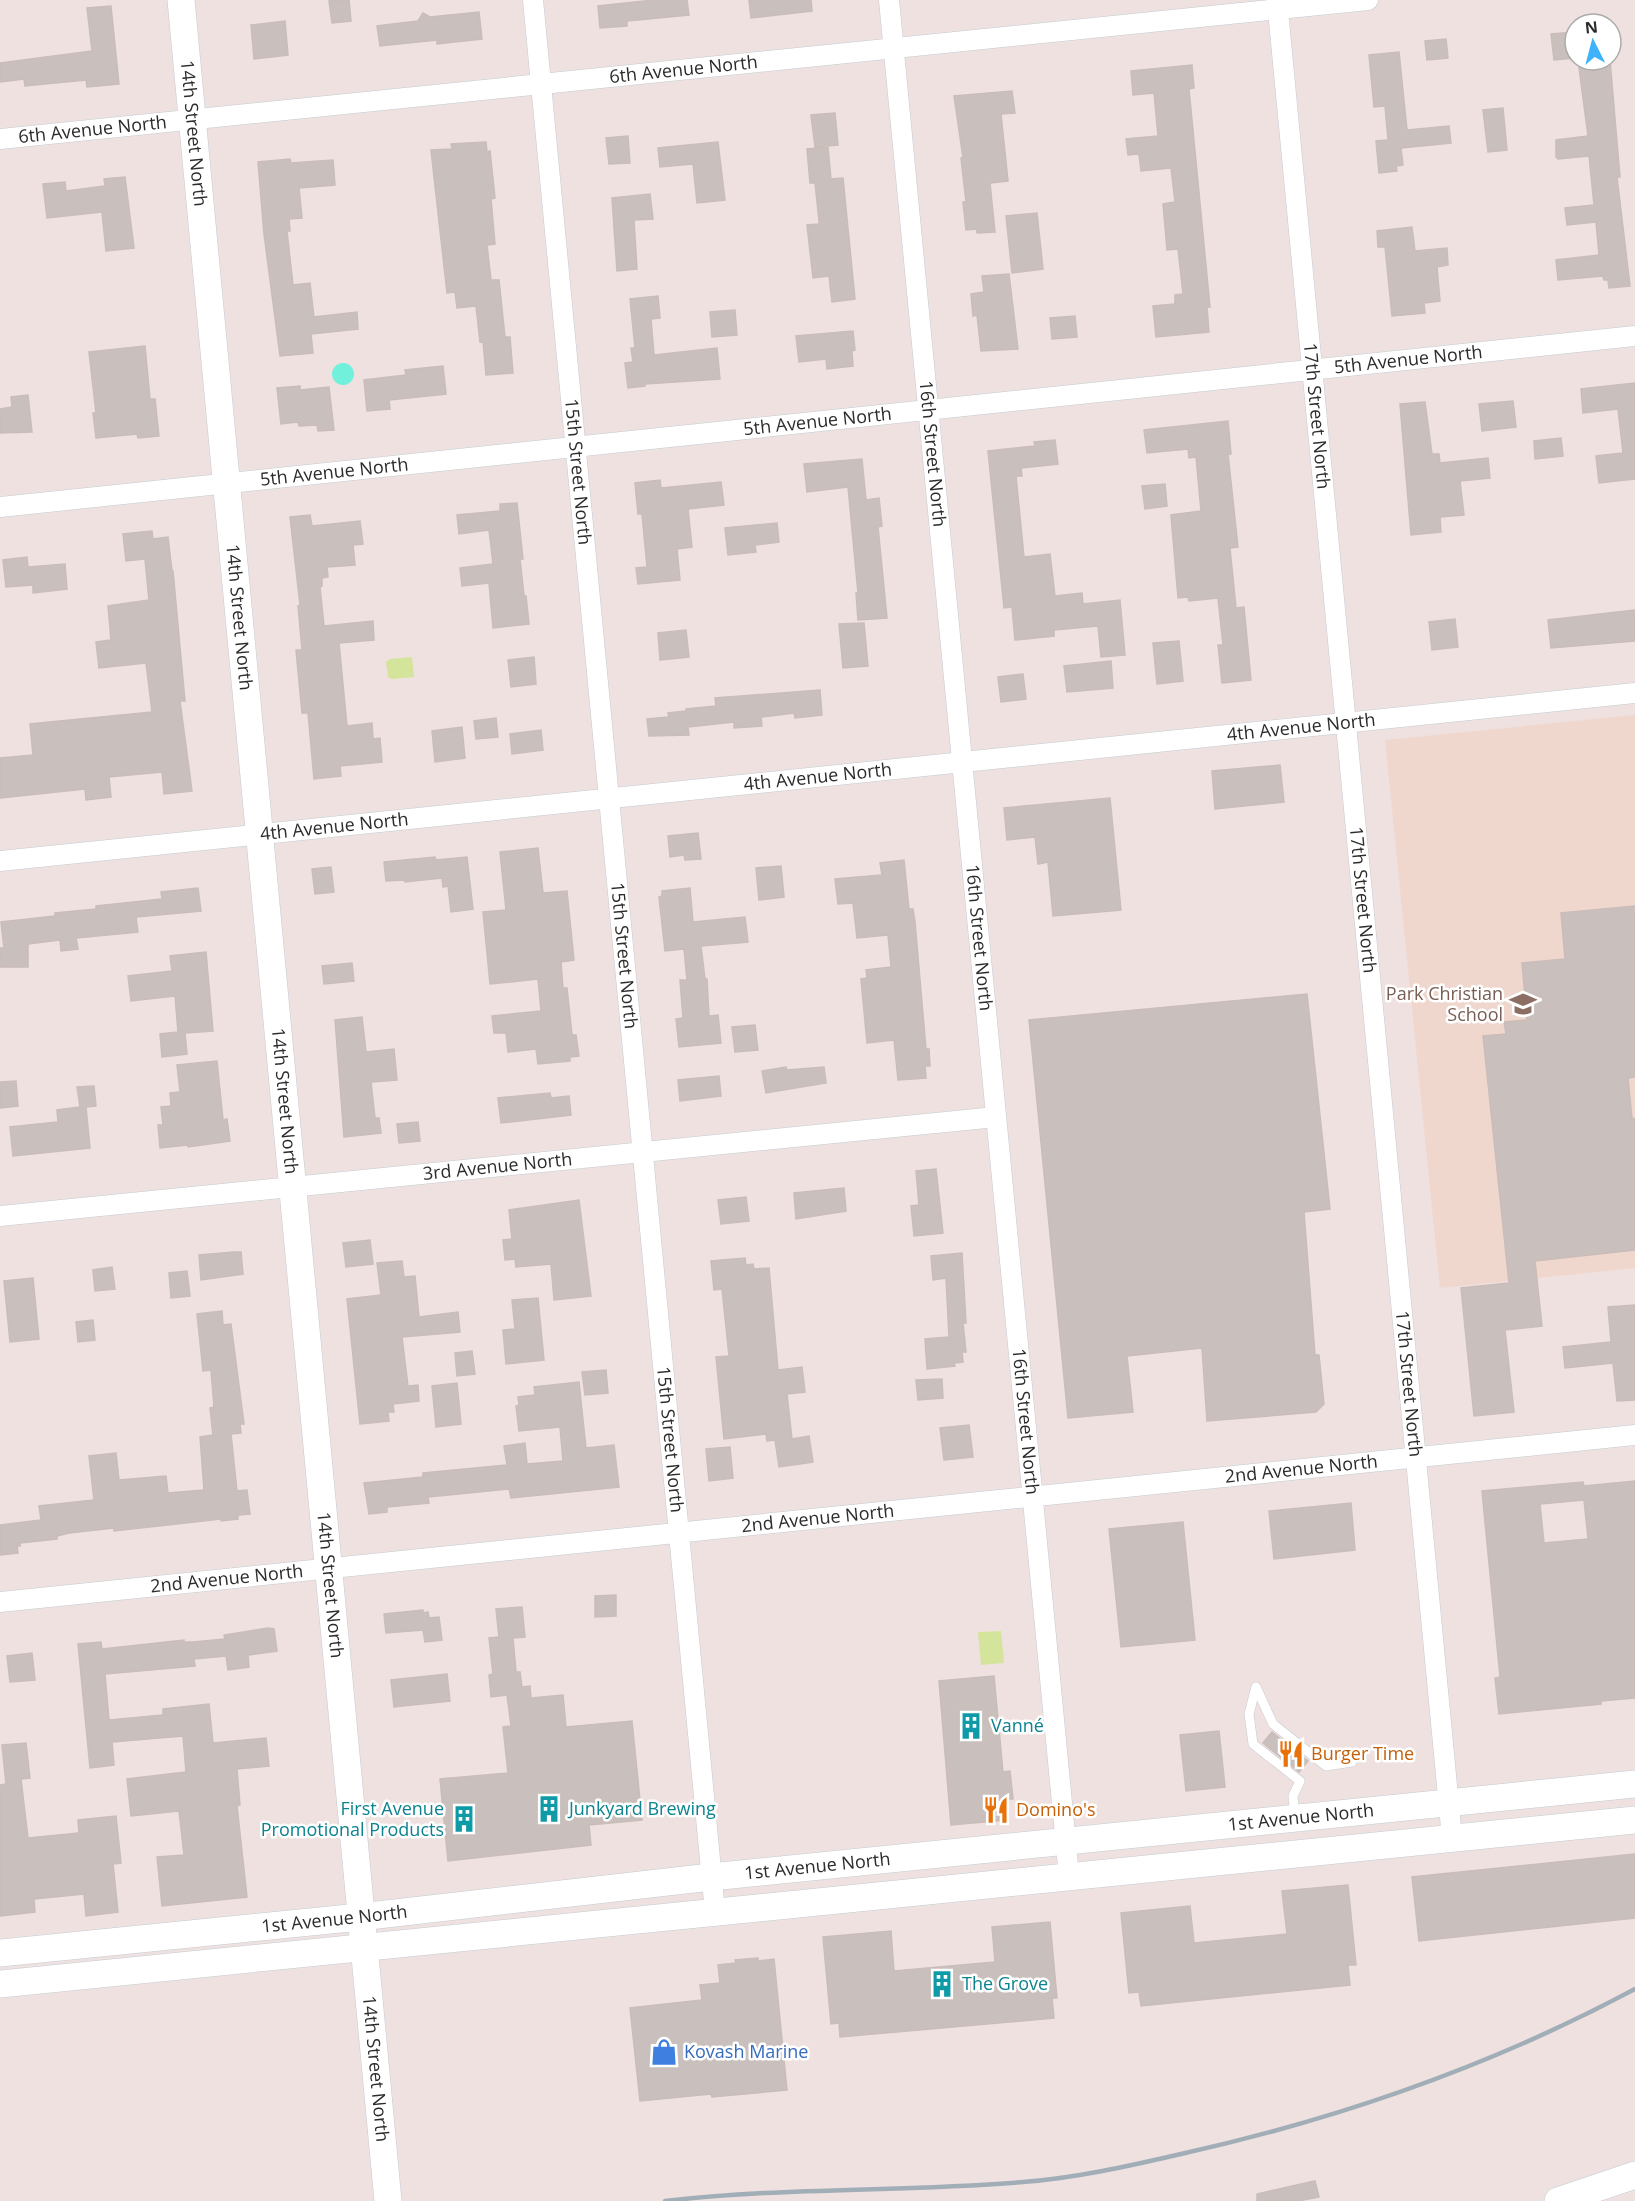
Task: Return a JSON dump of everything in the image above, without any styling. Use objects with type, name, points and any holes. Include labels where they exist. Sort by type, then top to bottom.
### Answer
[{"type":"main road","name":"14th Street North","points":[[182,0],[388,2201]]},
{"type":"main road","name":"1st Avenue North","points":[[0,1953],[360,1917],[711,1877],[1635,1784]]},
{"type":"main road","name":"1st Avenue North","points":[[0,1984],[1635,1820]]},
{"type":"main road","points":[[1558,2201],[1635,2175]]},
{"type":"street","name":"15th Street North","points":[[533,0],[715,1912]]},
{"type":"street","name":"16th Street North","points":[[889,0],[1069,1876]]},
{"type":"street","name":"6th Avenue North","points":[[0,139],[893,48],[1278,5],[1368,0]]},
{"type":"street","name":"17th Street North","points":[[1278,5],[1452,1838]]},
{"type":"street","name":"5th Avenue North","points":[[0,507],[1635,336]]},
{"type":"street","name":"4th Avenue North","points":[[0,861],[1635,693]]},
{"type":"street","name":"3rd Avenue North","points":[[0,1216],[996,1117]]},
{"type":"street","name":"2nd Avenue North","points":[[0,1602],[1635,1435]]},
{"type":"lane","points":[[1295,1818],[1293,1796],[1300,1781],[1252,1744],[1249,1714],[1256,1687],[1272,1724],[1326,1766],[1352,1761]]},
{"type":"shaded area","points":[[343,363],[351,366],[354,374],[351,382],[343,385],[335,382],[332,374],[335,366]]},
{"type":"shaded area","points":[[412,657],[414,677],[392,679],[388,677],[386,662],[390,659]]},
{"type":"shaded area","name":"Park Christian School","points":[[1635,715],[1635,1268],[1440,1288],[1385,740]]},
{"type":"shaded area","points":[[1001,1631],[1004,1663],[981,1665],[978,1632]]},
{"type":"building","points":[[349,0],[351,21],[332,23],[329,1]]},
{"type":"building","points":[[654,0],[687,0],[689,15],[627,21],[627,26],[600,28],[598,6]]},
{"type":"building","points":[[749,0],[811,0],[812,11],[751,18]]},
{"type":"building","points":[[111,6],[119,84],[87,87],[86,80],[25,86],[24,79],[0,82],[0,63],[92,51],[87,8]]},
{"type":"building","points":[[479,12],[482,39],[437,44],[437,40],[380,46],[377,26],[418,21],[423,13],[430,17]]},
{"type":"building","points":[[285,21],[288,55],[254,59],[251,25]]},
{"type":"building","points":[[1563,33],[1563,59],[1554,60],[1551,34]]},
{"type":"building","points":[[1446,39],[1448,58],[1427,60],[1425,41]]},
{"type":"building","points":[[1399,52],[1407,130],[1449,126],[1451,143],[1401,148],[1403,165],[1396,166],[1397,171],[1379,173],[1376,141],[1388,140],[1385,106],[1374,107],[1369,55]]},
{"type":"building","points":[[1192,65],[1194,88],[1189,89],[1210,307],[1207,307],[1209,332],[1156,337],[1153,306],[1175,304],[1175,295],[1183,294],[1178,249],[1167,250],[1163,204],[1175,202],[1171,168],[1141,171],[1139,154],[1128,155],[1126,139],[1158,136],[1154,93],[1133,95],[1131,71]]},
{"type":"building","points":[[1580,72],[1611,72],[1620,177],[1617,177],[1630,286],[1609,288],[1608,280],[1604,280],[1603,276],[1558,280],[1556,260],[1599,255],[1596,222],[1567,225],[1565,208],[1594,205],[1589,156],[1558,159],[1556,157],[1556,140],[1588,136]]},
{"type":"building","points":[[1012,91],[1015,113],[1001,114],[1008,181],[990,183],[995,232],[977,233],[977,229],[966,230],[963,202],[966,202],[961,158],[963,158],[954,96]]},
{"type":"building","points":[[1503,108],[1507,150],[1488,152],[1483,110]]},
{"type":"building","points":[[835,113],[838,145],[815,147],[811,115]]},
{"type":"building","points":[[628,136],[630,163],[609,164],[606,138]]},
{"type":"building","points":[[486,142],[487,152],[490,151],[495,198],[491,199],[495,244],[487,245],[491,280],[499,280],[505,337],[510,337],[513,373],[486,375],[483,341],[480,342],[476,306],[457,308],[455,292],[447,293],[431,150],[452,149],[451,144]]},
{"type":"building","points":[[718,142],[725,200],[697,203],[693,164],[660,167],[658,148]]},
{"type":"building","points":[[828,147],[831,179],[843,178],[855,299],[832,302],[829,276],[813,278],[807,225],[819,224],[819,221],[815,183],[810,183],[807,149]]},
{"type":"building","points":[[290,159],[291,163],[333,160],[335,185],[299,188],[302,218],[289,219],[290,231],[287,231],[293,285],[310,283],[314,317],[357,312],[358,329],[311,334],[313,353],[280,356],[264,234],[258,162]]},
{"type":"building","points":[[125,177],[134,248],[106,251],[102,212],[47,218],[43,184],[65,182],[66,191],[105,186],[104,179]]},
{"type":"building","points":[[650,194],[653,219],[634,220],[637,269],[617,271],[612,198]]},
{"type":"building","points":[[1037,213],[1043,269],[1012,273],[1006,216]]},
{"type":"building","points":[[1412,227],[1415,251],[1447,248],[1448,265],[1437,267],[1440,301],[1424,303],[1425,313],[1392,316],[1385,247],[1378,247],[1377,231]]},
{"type":"building","points":[[1009,274],[1018,349],[981,351],[977,315],[973,316],[971,294],[984,292],[982,276]]},
{"type":"building","points":[[658,296],[660,318],[651,319],[654,355],[717,348],[720,379],[645,384],[645,386],[628,388],[625,363],[633,362],[631,348],[635,348],[630,299]]},
{"type":"building","points":[[735,310],[737,335],[712,337],[710,312]]},
{"type":"building","points":[[1075,316],[1077,337],[1052,339],[1050,318]]},
{"type":"building","points":[[853,331],[855,350],[852,351],[853,366],[827,369],[826,359],[799,362],[796,336]]},
{"type":"building","points":[[145,346],[150,399],[155,399],[159,436],[138,438],[137,434],[96,438],[93,413],[96,413],[89,352]]},
{"type":"building","points":[[443,366],[446,394],[389,400],[390,409],[367,411],[364,380],[406,375],[405,370]]},
{"type":"building","points":[[1635,383],[1635,479],[1599,483],[1596,456],[1623,453],[1618,409],[1583,413],[1581,389]]},
{"type":"building","points":[[300,386],[300,390],[329,387],[334,430],[318,431],[317,425],[299,426],[298,422],[281,424],[277,388]]},
{"type":"building","points":[[28,395],[32,432],[0,433],[0,409],[12,407],[11,397]]},
{"type":"building","points":[[1513,401],[1516,427],[1482,431],[1479,404]]},
{"type":"building","points":[[1425,402],[1432,454],[1439,454],[1440,463],[1488,458],[1490,478],[1460,481],[1464,515],[1440,517],[1441,532],[1411,535],[1400,404]]},
{"type":"building","points":[[1228,421],[1231,454],[1228,454],[1238,547],[1230,548],[1236,608],[1244,607],[1251,680],[1222,683],[1218,645],[1223,645],[1218,598],[1189,601],[1188,597],[1178,598],[1171,515],[1201,511],[1196,457],[1189,458],[1188,449],[1147,453],[1144,430]]},
{"type":"building","points":[[1561,438],[1563,456],[1535,459],[1534,441]]},
{"type":"building","points":[[1055,440],[1058,464],[1021,468],[1022,476],[1016,476],[1024,557],[1050,554],[1055,596],[1082,593],[1083,604],[1120,600],[1125,655],[1101,657],[1098,626],[1054,630],[1054,636],[1015,640],[1012,607],[1004,608],[988,451],[1035,446],[1034,442]]},
{"type":"building","points":[[862,459],[866,500],[879,498],[882,526],[878,527],[887,618],[858,620],[856,593],[858,593],[848,487],[807,492],[804,464]]},
{"type":"building","points":[[660,480],[661,488],[721,482],[724,505],[688,509],[692,547],[677,549],[680,580],[638,584],[636,568],[647,567],[642,514],[638,514],[635,483]]},
{"type":"building","points":[[1165,484],[1167,506],[1145,509],[1142,486]]},
{"type":"building","points":[[517,503],[523,559],[520,559],[529,624],[493,628],[489,583],[462,586],[460,568],[493,564],[489,530],[459,534],[457,515],[500,511],[500,504]]},
{"type":"building","points":[[310,515],[312,526],[360,521],[363,544],[353,545],[355,565],[327,567],[328,577],[322,578],[320,587],[324,626],[373,621],[374,640],[339,643],[347,726],[372,723],[373,739],[380,738],[382,762],[340,766],[341,776],[314,779],[308,713],[302,713],[296,650],[302,650],[298,606],[300,605],[290,517]]},
{"type":"building","points":[[777,523],[779,542],[755,545],[756,552],[728,555],[725,528]]},
{"type":"building","points":[[152,531],[153,539],[168,537],[185,701],[180,701],[192,791],[164,794],[162,772],[109,777],[111,797],[86,800],[85,789],[0,798],[0,758],[33,755],[30,724],[152,712],[146,663],[99,668],[96,642],[111,640],[108,606],[149,600],[145,559],[126,561],[123,534]]},
{"type":"building","points":[[27,557],[28,567],[65,564],[67,589],[33,593],[33,585],[6,587],[3,560]]},
{"type":"building","points":[[1635,610],[1635,641],[1551,648],[1548,620]]},
{"type":"building","points":[[1455,619],[1458,647],[1432,650],[1429,622]]},
{"type":"building","points":[[864,623],[868,666],[843,668],[839,624]]},
{"type":"building","points":[[686,630],[689,657],[660,660],[658,633]]},
{"type":"building","points":[[1179,641],[1183,681],[1157,684],[1153,643]]},
{"type":"building","points":[[534,657],[536,684],[511,687],[508,660]]},
{"type":"building","points":[[1111,661],[1113,688],[1067,692],[1064,666]]},
{"type":"building","points":[[1023,674],[1026,699],[1001,702],[998,677]]},
{"type":"building","points":[[820,690],[822,715],[795,718],[794,713],[761,717],[762,726],[734,728],[734,722],[688,727],[689,735],[649,736],[647,719],[669,717],[668,713],[686,711],[686,709],[716,706],[715,698]]},
{"type":"building","points":[[496,718],[498,737],[476,739],[474,721]]},
{"type":"building","points":[[462,727],[465,758],[435,762],[432,731]]},
{"type":"building","points":[[541,730],[543,750],[512,754],[510,734]]},
{"type":"building","points":[[1280,765],[1284,802],[1215,809],[1212,771]]},
{"type":"building","points":[[1110,798],[1121,910],[1053,916],[1048,862],[1038,864],[1035,837],[1007,840],[1004,808]]},
{"type":"building","points":[[698,833],[701,859],[685,860],[684,855],[670,857],[668,836]]},
{"type":"building","points":[[538,848],[543,893],[567,891],[574,960],[561,962],[563,988],[567,988],[572,1035],[576,1035],[579,1056],[570,1057],[570,1061],[538,1064],[536,1049],[508,1052],[506,1033],[494,1033],[492,1016],[541,1011],[538,979],[490,984],[483,912],[506,910],[500,852]]},
{"type":"building","points":[[435,857],[436,860],[467,857],[473,909],[451,912],[448,886],[443,887],[442,878],[405,882],[405,880],[386,881],[384,862]]},
{"type":"building","points":[[904,860],[909,909],[913,909],[915,922],[926,1049],[929,1049],[930,1066],[925,1066],[926,1078],[898,1080],[894,1040],[867,1043],[861,979],[867,978],[866,970],[891,967],[888,935],[857,938],[853,903],[838,904],[835,879],[882,875],[880,863]]},
{"type":"building","points":[[781,866],[784,897],[759,900],[756,868]]},
{"type":"building","points":[[331,867],[334,892],[315,894],[312,869]]},
{"type":"building","points":[[198,888],[201,911],[136,917],[138,932],[76,938],[78,949],[61,951],[60,940],[28,944],[28,967],[0,967],[0,948],[4,948],[1,922],[55,916],[55,913],[96,909],[96,906],[162,899],[161,892]]},
{"type":"building","points":[[690,888],[693,922],[745,917],[748,942],[701,946],[705,979],[707,979],[709,1016],[718,1015],[721,1043],[679,1047],[676,1019],[683,1018],[680,980],[687,980],[684,949],[665,951],[659,897],[662,896],[662,891]]},
{"type":"building","points":[[1635,906],[1635,1077],[1628,1078],[1632,1119],[1635,1118],[1635,1250],[1535,1261],[1542,1326],[1505,1330],[1514,1412],[1474,1416],[1461,1288],[1509,1283],[1483,1036],[1506,1034],[1504,1022],[1527,1020],[1522,963],[1565,959],[1561,913]]},
{"type":"building","points":[[206,952],[213,1031],[185,1033],[187,1054],[162,1057],[160,1034],[178,1032],[175,996],[131,1001],[128,976],[172,971],[170,956]]},
{"type":"building","points":[[352,963],[354,981],[324,984],[322,966]]},
{"type":"building","points":[[1307,994],[1330,1209],[1304,1212],[1315,1355],[1319,1355],[1324,1404],[1316,1412],[1207,1421],[1202,1348],[1127,1356],[1133,1412],[1068,1418],[1029,1020]]},
{"type":"building","points":[[362,1017],[366,1052],[394,1049],[397,1080],[371,1082],[375,1118],[379,1118],[381,1133],[344,1137],[335,1020]]},
{"type":"building","points":[[755,1025],[758,1050],[735,1052],[732,1027]]},
{"type":"building","points":[[217,1061],[223,1120],[227,1119],[230,1141],[160,1148],[158,1125],[163,1125],[161,1107],[171,1106],[170,1093],[180,1092],[177,1065]]},
{"type":"building","points":[[786,1067],[787,1070],[824,1067],[826,1083],[766,1093],[762,1071]]},
{"type":"building","points":[[719,1076],[721,1096],[680,1101],[678,1080]]},
{"type":"building","points":[[16,1081],[18,1106],[0,1108],[0,1082]]},
{"type":"building","points":[[94,1086],[96,1106],[86,1107],[90,1148],[13,1156],[10,1127],[58,1122],[57,1110],[80,1107],[77,1087]]},
{"type":"building","points":[[550,1093],[551,1098],[569,1096],[571,1115],[501,1123],[498,1098]]},
{"type":"building","points":[[418,1122],[420,1141],[399,1143],[397,1124]]},
{"type":"building","points":[[936,1169],[943,1233],[914,1236],[911,1206],[919,1205],[916,1171]]},
{"type":"building","points":[[844,1188],[846,1211],[796,1219],[794,1193]]},
{"type":"building","points":[[746,1197],[749,1221],[721,1224],[718,1200]]},
{"type":"building","points":[[579,1200],[591,1296],[554,1300],[551,1264],[516,1267],[515,1259],[505,1260],[503,1240],[512,1239],[509,1210]]},
{"type":"building","points":[[370,1240],[373,1264],[346,1267],[343,1243]]},
{"type":"building","points":[[241,1252],[243,1274],[201,1280],[199,1255]]},
{"type":"building","points":[[962,1253],[966,1323],[963,1323],[966,1352],[962,1352],[963,1362],[954,1363],[955,1366],[927,1369],[925,1339],[949,1337],[946,1278],[933,1280],[931,1256]]},
{"type":"building","points":[[745,1258],[746,1265],[753,1264],[754,1269],[769,1268],[778,1370],[802,1367],[805,1392],[787,1394],[792,1439],[809,1436],[813,1462],[779,1467],[775,1440],[767,1441],[766,1434],[724,1439],[716,1357],[729,1356],[722,1289],[714,1290],[711,1261]]},
{"type":"building","points":[[402,1261],[404,1277],[415,1276],[419,1317],[458,1312],[460,1332],[402,1337],[408,1386],[418,1385],[419,1401],[393,1404],[394,1412],[388,1412],[389,1421],[360,1424],[347,1299],[381,1295],[377,1263]]},
{"type":"building","points":[[112,1267],[115,1289],[95,1291],[93,1270]]},
{"type":"building","points":[[187,1271],[190,1296],[171,1298],[169,1273]]},
{"type":"building","points":[[33,1278],[39,1339],[10,1342],[4,1281]]},
{"type":"building","points":[[538,1298],[544,1360],[506,1364],[503,1330],[515,1329],[512,1300]]},
{"type":"building","points":[[1635,1305],[1635,1400],[1617,1401],[1613,1363],[1565,1368],[1563,1347],[1611,1342],[1608,1307]]},
{"type":"building","points":[[222,1311],[223,1325],[231,1324],[244,1424],[240,1424],[241,1433],[231,1434],[237,1491],[247,1490],[250,1514],[238,1515],[238,1519],[221,1521],[221,1519],[114,1531],[114,1528],[69,1533],[57,1536],[57,1539],[20,1543],[20,1546],[17,1546],[18,1553],[0,1555],[0,1525],[41,1520],[39,1506],[94,1500],[89,1456],[116,1453],[119,1480],[166,1476],[168,1493],[204,1490],[200,1437],[213,1435],[210,1408],[214,1407],[211,1370],[203,1371],[197,1314]]},
{"type":"building","points":[[93,1320],[95,1340],[78,1342],[76,1322]]},
{"type":"building","points":[[472,1351],[475,1374],[457,1376],[455,1353]]},
{"type":"building","points":[[606,1370],[608,1393],[585,1395],[582,1372]]},
{"type":"building","points":[[942,1379],[943,1398],[918,1400],[916,1380]]},
{"type":"building","points":[[579,1382],[586,1448],[614,1445],[619,1487],[511,1498],[509,1489],[428,1497],[429,1503],[387,1507],[387,1512],[369,1514],[364,1483],[423,1477],[423,1473],[507,1465],[504,1446],[525,1443],[527,1464],[563,1461],[560,1427],[519,1431],[516,1406],[519,1405],[518,1397],[535,1395],[534,1387]]},
{"type":"building","points":[[457,1383],[461,1424],[436,1427],[432,1386]]},
{"type":"building","points":[[969,1425],[973,1457],[944,1460],[940,1428]]},
{"type":"building","points":[[730,1447],[733,1478],[709,1481],[706,1449]]},
{"type":"building","points":[[1635,1481],[1635,1698],[1601,1701],[1601,1704],[1499,1714],[1495,1678],[1500,1677],[1482,1491],[1583,1482],[1584,1486]],"holes":[[[1584,1500],[1588,1539],[1544,1543],[1540,1504]]]},
{"type":"building","points":[[1351,1503],[1355,1550],[1274,1559],[1269,1511]]},
{"type":"building","points":[[1183,1522],[1195,1640],[1121,1647],[1109,1529]]},
{"type":"building","points":[[616,1595],[616,1616],[595,1617],[595,1596]]},
{"type":"building","points":[[522,1607],[525,1637],[513,1638],[516,1672],[520,1672],[522,1687],[530,1686],[531,1698],[563,1695],[566,1727],[632,1721],[642,1820],[589,1825],[591,1845],[448,1861],[440,1779],[508,1773],[503,1727],[511,1726],[507,1695],[491,1697],[489,1675],[493,1674],[489,1638],[499,1637],[496,1609]]},
{"type":"building","points":[[423,1610],[423,1613],[428,1612],[429,1618],[439,1617],[442,1640],[425,1642],[423,1630],[386,1633],[384,1614]]},
{"type":"building","points":[[274,1629],[277,1651],[248,1655],[249,1667],[228,1670],[226,1656],[194,1659],[195,1666],[105,1674],[109,1720],[163,1715],[163,1709],[209,1704],[213,1743],[266,1738],[269,1766],[237,1769],[240,1805],[237,1806],[247,1897],[162,1906],[157,1857],[184,1855],[179,1811],[131,1816],[127,1779],[186,1772],[183,1736],[112,1742],[114,1765],[90,1768],[78,1644],[101,1642],[102,1649],[184,1640],[184,1642],[193,1642],[225,1639],[224,1635]]},
{"type":"building","points":[[32,1653],[35,1680],[10,1682],[7,1656]]},
{"type":"building","points":[[447,1674],[450,1701],[394,1707],[391,1680]]},
{"type":"building","name":"Vanné","points":[[994,1676],[1003,1772],[1010,1771],[1013,1799],[1005,1799],[1006,1820],[951,1825],[939,1681]]},
{"type":"building","points":[[1219,1731],[1225,1787],[1186,1791],[1180,1735]]},
{"type":"building","name":"Burger Time","points":[[1272,1732],[1308,1761],[1299,1772],[1263,1743]]},
{"type":"building","points":[[26,1743],[30,1778],[21,1779],[28,1838],[79,1833],[78,1820],[116,1816],[121,1863],[113,1864],[118,1912],[86,1916],[84,1894],[34,1899],[35,1912],[0,1916],[0,1785],[6,1784],[2,1745]]},
{"type":"building","points":[[1635,1854],[1635,1918],[1419,1941],[1412,1877]]},
{"type":"building","points":[[1348,1885],[1356,1965],[1348,1965],[1350,1985],[1141,2006],[1139,1992],[1129,1993],[1121,1913],[1190,1906],[1194,1943],[1287,1934],[1282,1891]]},
{"type":"building","name":"The Grove","points":[[1050,1922],[1057,1998],[1052,1998],[1054,2018],[840,2037],[839,2023],[831,2024],[823,1937],[891,1931],[894,1971],[995,1962],[992,1927]]},
{"type":"building","points":[[758,1958],[758,1961],[774,1959],[787,2090],[640,2101],[630,2008],[702,2000],[700,1985],[720,1983],[718,1965],[736,1963],[735,1960]]},
{"type":"building","points":[[1315,2181],[1319,2197],[1298,2201],[1257,2201],[1257,2194]]},
{"type":"railway","points":[[665,2201],[799,2191],[1023,2182],[1083,2175],[1142,2163],[1298,2124],[1414,2087],[1526,2042],[1635,1989]]},
{"type":"place","name":"Park Christian School","points":[[1523,1004]]},
{"type":"place","name":"Vanné","points":[[971,1726]]},
{"type":"place","name":"Burger Time","points":[[1291,1754]]},
{"type":"place","name":"Junkyard Brewing","points":[[549,1809]]},
{"type":"place","name":"Domino's","points":[[996,1810]]},
{"type":"place","name":"First Avenue Promotional Products","points":[[464,1819]]},
{"type":"place","name":"The Grove","points":[[942,1984]]},
{"type":"place","name":"Kovash Marine","points":[[664,2052]]}]
